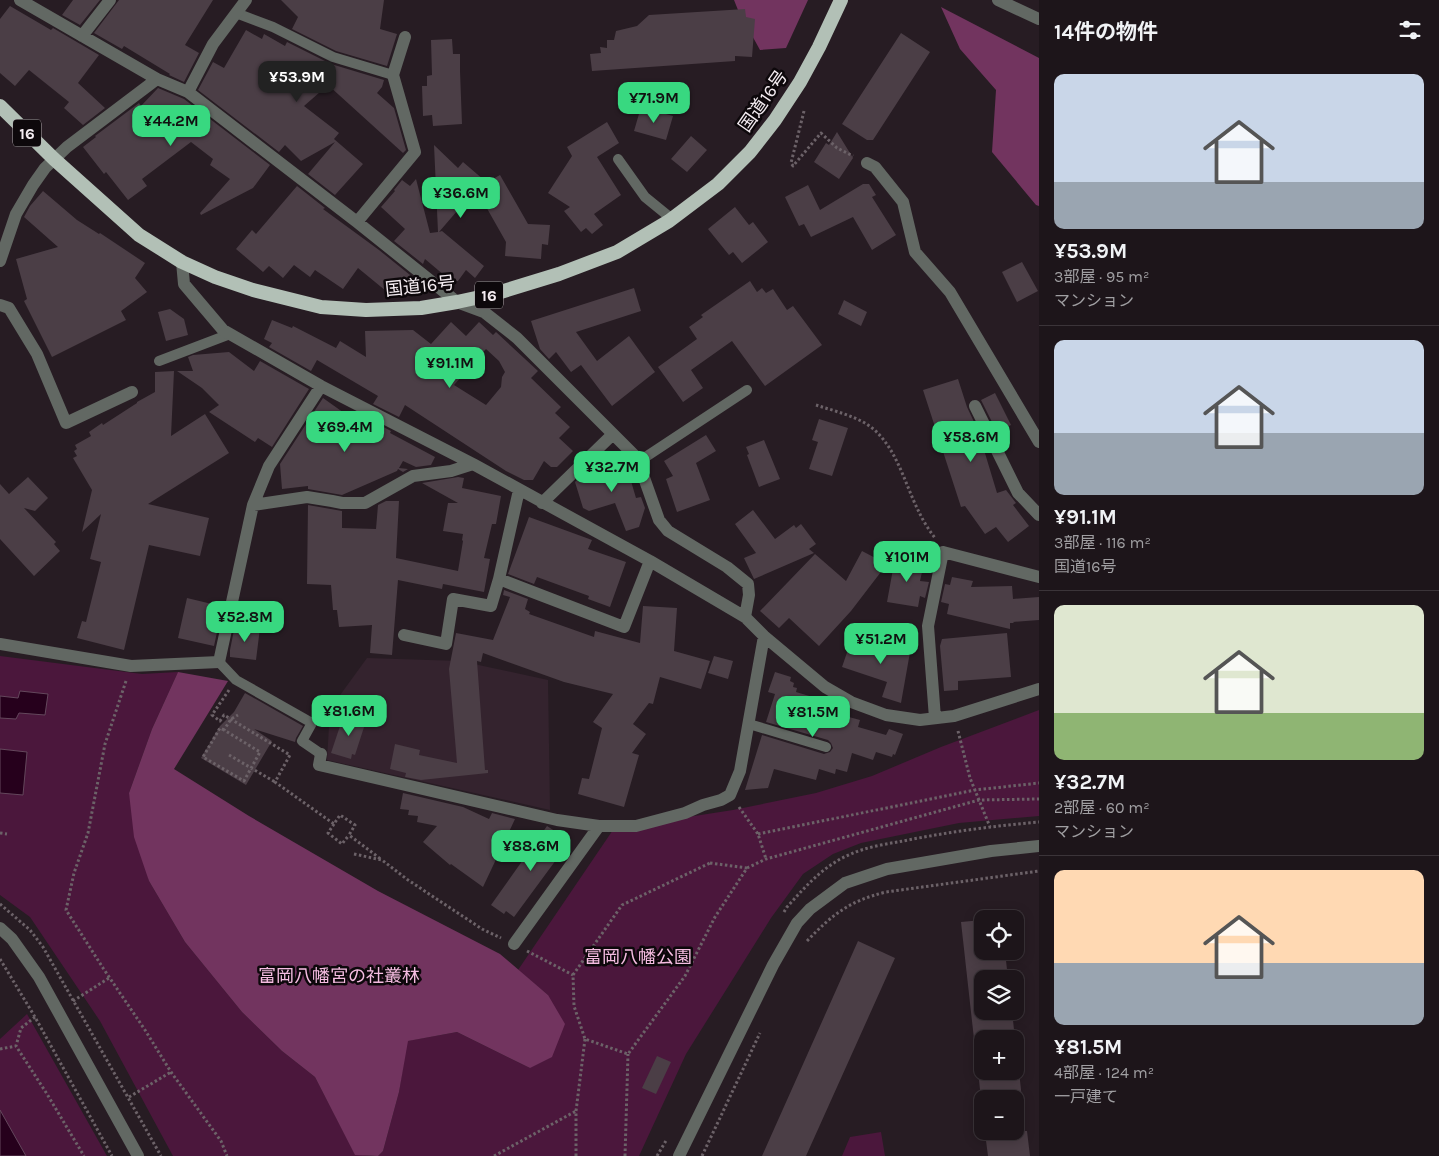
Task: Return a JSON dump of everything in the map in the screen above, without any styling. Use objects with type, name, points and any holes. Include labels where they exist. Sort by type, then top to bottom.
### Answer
[{"type":"highway","name":"国道16号","points":[[0,106],[54,159],[139,234],[182,262],[215,277],[253,290],[321,307],[366,310],[421,308],[503,291],[559,274],[616,252],[672,219],[718,184],[750,152],[775,120],[800,82],[841,0]]},
{"type":"street","points":[[20,0],[157,79],[188,92],[357,222],[457,302],[484,312],[517,338],[636,458],[659,520],[668,531],[726,567],[748,584],[749,595],[745,617]]},
{"type":"street","points":[[82,36],[110,0]]},
{"type":"street","points":[[188,92],[213,44],[246,0]]},
{"type":"street","points":[[998,0],[1039,19]]},
{"type":"street","points":[[357,222],[415,152],[393,75],[405,37]]},
{"type":"street","points":[[0,262],[16,214],[33,185],[54,159],[67,147],[157,79]]},
{"type":"street","points":[[867,163],[875,168],[903,202],[915,252],[950,292],[1039,442]]},
{"type":"street","points":[[182,262],[184,284],[224,330],[230,334],[321,386],[473,464],[650,560],[745,617],[764,636],[825,687],[851,702],[886,715],[920,720],[954,716],[1039,689]]},
{"type":"street","points":[[0,305],[9,308],[37,354],[66,423],[132,392]]},
{"type":"street","points":[[0,644],[131,666],[219,662],[253,505],[269,466],[321,386]]},
{"type":"street","points":[[975,406],[1018,493],[1039,516]]},
{"type":"street","points":[[542,503],[613,434]]},
{"type":"street","points":[[253,505],[307,498],[342,504],[365,503],[413,476],[451,471],[473,464]]},
{"type":"street","points":[[404,635],[446,644],[454,599],[491,606],[519,490]]},
{"type":"street","points":[[936,718],[928,626],[943,552],[1039,577]]},
{"type":"street","points":[[499,579],[624,627],[650,560]]},
{"type":"street","points":[[321,754],[319,764],[557,820],[599,826],[636,826],[685,813],[730,795],[740,771],[764,636]]},
{"type":"street","points":[[514,944],[599,826]]},
{"type":"street","points":[[679,1156],[773,965],[797,923],[810,909],[845,883],[888,869],[991,851],[1039,846]]},
{"type":"street","points":[[0,928],[12,939],[39,977],[138,1156]]},
{"type":"lane","points":[[236,13],[273,27],[333,57],[393,75]]},
{"type":"lane","points":[[618,159],[645,197],[672,219]]},
{"type":"lane","points":[[159,361],[230,334]]},
{"type":"lane","points":[[638,462],[748,390]]},
{"type":"lane","points":[[219,662],[236,680],[312,723],[302,741],[321,754]]},
{"type":"lane","points":[[749,724],[826,747]]},
{"type":"path","points":[[804,111],[791,163],[793,166],[821,134],[837,148],[867,163]]},
{"type":"path","points":[[816,406],[864,422],[878,433],[904,474],[919,513],[943,552]]},
{"type":"path","points":[[131,666],[105,744],[88,833],[74,873],[66,910],[171,1072],[222,1141],[227,1156]]},
{"type":"path","points":[[236,680],[212,715],[220,721],[224,716],[290,755],[275,782]]},
{"type":"path","points":[[224,730],[230,720],[238,715]]},
{"type":"path","points":[[954,716],[970,778],[990,827]]},
{"type":"path","points":[[220,728],[224,730],[260,752],[244,781],[203,757],[220,728]]},
{"type":"path","points":[[229,755],[275,782],[334,824]]},
{"type":"path","points":[[758,834],[975,790],[1039,783]]},
{"type":"path","points":[[730,795],[758,834],[766,858]]},
{"type":"path","points":[[625,1156],[628,1054],[685,976],[715,917],[747,868],[766,858],[979,800],[1039,799]]},
{"type":"path","points":[[340,815],[355,825],[349,835],[342,844],[328,833],[340,815]]},
{"type":"path","points":[[1019,824],[1039,822]]},
{"type":"path","points":[[0,833],[7,834]]},
{"type":"path","points":[[349,835],[408,880],[482,929]]},
{"type":"path","points":[[354,854],[382,860]]},
{"type":"path","points":[[576,1156],[576,1111],[585,1039],[574,1006],[573,975],[622,905],[710,863],[747,868]]},
{"type":"path","points":[[804,943],[824,923],[844,908],[867,897],[886,892],[1039,871]]},
{"type":"path","points":[[0,959],[35,1017],[112,1156]]},
{"type":"path","points":[[73,1001],[110,978]]},
{"type":"path","points":[[35,1017],[21,1028],[16,1046],[84,1156]]},
{"type":"path","points":[[702,1156],[762,1028]]},
{"type":"path","points":[[585,1039],[628,1054]]},
{"type":"path","points":[[0,1049],[16,1046]]},
{"type":"path","points":[[128,1098],[171,1072]]},
{"type":"path","points":[[494,1156],[576,1111]]},
{"type":"shaded area","points":[[367,658],[460,661],[548,680],[550,810],[327,760],[330,709]]},
{"type":"shaded area","points":[[20,691],[48,694],[45,715],[19,713],[16,719],[0,718],[0,696],[18,698]]},
{"type":"shaded area","points":[[0,749],[27,752],[23,795],[0,793]]},
{"type":"shaded area","points":[[0,1110],[26,1156],[0,1156]]},
{"type":"green space","points":[[734,0],[808,0],[786,48],[760,50]]},
{"type":"green space","points":[[941,7],[1039,58],[1039,206],[1036,205],[992,152],[996,90],[960,49]]},
{"type":"green space","points":[[0,656],[142,674],[178,672],[152,729],[129,793],[149,881],[185,942],[242,1012],[282,1051],[315,1077],[355,1154],[371,1156],[173,1156],[100,1021],[30,917],[0,895]]},
{"type":"green space","name":"富岡八幡宮の社叢林","points":[[178,672],[228,681],[174,769],[249,816],[378,891],[500,954],[548,995],[565,1024],[552,1057],[530,1068],[457,1032],[408,1041],[399,1092],[383,1151],[378,1156],[355,1155],[315,1077],[282,1051],[242,1012],[185,942],[149,881],[134,837],[129,793],[152,729]]},
{"type":"green space","name":"富岡八幡公園","points":[[1039,710],[1039,816],[959,823],[861,843],[833,854],[803,874],[771,918],[686,1054],[639,1156],[378,1156],[383,1151],[399,1092],[407,1041],[457,1032],[530,1068],[548,995],[518,970],[619,821],[675,819],[733,810],[816,793],[872,776],[941,747]]},
{"type":"green space","points":[[27,1014],[107,1156],[0,1156],[0,1039]]},
{"type":"green space","points":[[881,1132],[885,1156],[842,1156],[850,1137]]},
{"type":"building","points":[[73,0],[100,0],[80,25],[62,15]]},
{"type":"building","points":[[119,0],[213,0],[185,45],[199,53],[184,82],[169,75],[124,46],[122,49],[94,33]]},
{"type":"building","points":[[281,0],[384,0],[380,29],[397,34],[387,66],[336,51],[292,29],[298,17]]},
{"type":"building","points":[[10,6],[99,55],[78,83],[105,108],[83,125],[64,108],[69,102],[29,70],[15,86],[0,73],[0,19]]},
{"type":"building","points":[[745,9],[746,17],[755,19],[752,57],[735,56],[735,61],[592,71],[590,54],[601,53],[600,47],[607,48],[607,40],[614,40],[616,31],[637,26],[649,15]]},
{"type":"building","points":[[246,30],[262,39],[264,34],[285,46],[287,42],[331,64],[384,80],[382,87],[377,93],[394,108],[406,150],[403,153],[328,85],[304,106],[339,133],[334,139],[363,164],[335,195],[308,174],[335,142],[301,161],[285,145],[279,152],[198,90],[213,62],[224,68]]},
{"type":"building","points":[[901,33],[930,52],[873,140],[867,140],[842,124]]},
{"type":"building","points":[[452,39],[453,54],[460,54],[462,124],[433,126],[432,115],[423,116],[422,86],[427,86],[427,76],[432,75],[431,40]]},
{"type":"building","points":[[158,88],[184,99],[270,165],[253,188],[201,215],[200,213],[230,179],[210,165],[213,159],[191,142],[142,179],[147,186],[128,200],[83,147],[139,103],[141,106]]},
{"type":"building","points":[[641,107],[673,116],[666,140],[634,131]]},
{"type":"building","points":[[607,122],[619,143],[597,157],[621,195],[594,214],[603,225],[592,234],[586,228],[581,232],[564,211],[570,207],[548,193],[572,156],[567,147]]},
{"type":"building","points":[[837,132],[853,158],[839,179],[814,162],[826,143],[829,145]]},
{"type":"building","points":[[691,136],[707,150],[687,172],[671,159]]},
{"type":"building","points":[[434,145],[458,168],[463,162],[484,180],[477,188],[500,175],[528,224],[550,225],[548,245],[542,244],[541,259],[505,256],[506,242],[476,189],[439,232],[442,231],[484,266],[475,278],[466,270],[458,281],[451,281],[425,259],[423,264],[394,241],[405,229],[381,207],[402,180],[410,186],[416,179],[430,233],[438,232]]},
{"type":"building","points":[[863,184],[869,184],[876,195],[872,197],[896,235],[872,250],[853,217],[811,237],[804,224],[799,226],[785,197],[808,185],[820,210]]},
{"type":"building","points":[[297,186],[325,208],[323,209],[415,279],[412,287],[386,291],[358,268],[343,289],[315,270],[310,277],[294,265],[283,278],[269,266],[263,272],[236,249],[252,230],[256,234]]},
{"type":"building","points":[[43,191],[77,220],[145,263],[135,278],[147,292],[121,311],[126,320],[52,357],[24,301],[27,299],[16,259],[58,247],[24,217],[30,206]]},
{"type":"building","points":[[735,207],[749,225],[753,222],[768,242],[742,263],[733,252],[729,255],[708,229]]},
{"type":"building","points":[[1022,262],[1038,291],[1017,302],[1002,272]]},
{"type":"building","points":[[750,281],[757,292],[762,288],[766,293],[773,289],[787,310],[793,306],[822,345],[765,386],[732,341],[691,370],[703,388],[683,402],[658,367],[697,339],[689,327],[703,317],[701,315]]},
{"type":"building","points":[[634,288],[641,311],[576,332],[597,361],[629,336],[655,372],[612,406],[581,365],[571,372],[556,352],[549,359],[540,349],[531,321]]},
{"type":"building","points":[[844,300],[867,312],[861,326],[838,314]]},
{"type":"building","points":[[170,309],[184,319],[188,335],[166,341],[158,312]]},
{"type":"building","points":[[272,320],[292,328],[293,326],[336,348],[340,341],[366,357],[365,331],[413,330],[431,344],[451,322],[466,336],[479,322],[493,335],[496,332],[538,371],[531,378],[561,407],[555,413],[570,427],[559,438],[573,451],[557,467],[551,467],[544,461],[533,480],[524,480],[506,471],[405,405],[399,417],[373,404],[378,396],[317,360],[311,371],[269,347],[272,343],[264,339]],"holes":[[[486,349],[499,361],[505,372],[502,377],[501,387],[486,405],[454,385]]]},
{"type":"building","points":[[229,352],[254,371],[260,361],[309,389],[272,447],[258,438],[255,442],[209,412],[219,405],[202,388],[177,371],[193,371],[188,357],[193,355]]},
{"type":"building","points":[[174,371],[171,436],[205,414],[229,453],[148,504],[209,518],[200,556],[149,545],[124,650],[77,638],[82,621],[86,622],[101,562],[90,559],[101,514],[82,532],[92,490],[73,458],[77,456],[74,451],[77,449],[75,445],[91,436],[89,432],[102,423],[103,425],[155,392],[155,372]]},
{"type":"building","points":[[958,379],[967,407],[982,439],[997,493],[1006,490],[1016,503],[1013,505],[1029,526],[1008,542],[996,527],[985,534],[965,506],[961,507],[923,390]]},
{"type":"building","points":[[995,393],[1011,425],[997,432],[981,400]]},
{"type":"building","points":[[323,398],[361,425],[366,418],[435,457],[431,465],[416,467],[403,461],[399,468],[408,469],[403,472],[398,469],[342,495],[308,489],[308,486],[282,489],[280,464]]},
{"type":"building","points":[[819,419],[848,428],[832,476],[809,469],[818,442],[812,440]]},
{"type":"building","points":[[706,435],[716,451],[696,463],[710,500],[677,512],[666,479],[673,476],[664,461]]},
{"type":"building","points":[[764,440],[780,479],[759,487],[747,455],[749,454],[746,447]]},
{"type":"building","points":[[618,457],[623,472],[628,471],[636,498],[641,497],[645,508],[639,527],[626,531],[615,503],[589,511],[583,508],[575,482],[604,470],[601,462]]},
{"type":"building","points":[[28,477],[48,498],[35,511],[24,508],[56,542],[54,544],[60,551],[34,576],[0,539],[0,484],[9,494]]},
{"type":"building","points":[[458,477],[464,478],[462,488],[501,496],[496,524],[492,524],[484,558],[490,559],[484,592],[443,584],[442,589],[398,580],[392,655],[370,653],[372,625],[339,627],[337,610],[333,610],[331,585],[307,584],[308,505],[342,511],[342,528],[376,529],[378,505],[386,501],[399,501],[396,558],[458,571],[463,534],[443,531],[448,503],[458,503],[422,483]]},
{"type":"building","points":[[753,510],[775,539],[794,525],[796,528],[801,524],[816,544],[809,549],[814,553],[754,579],[744,558],[756,553],[735,524]]},
{"type":"building","points":[[529,517],[592,540],[588,549],[626,562],[610,607],[588,599],[589,596],[537,577],[534,584],[508,574]]},
{"type":"building","points":[[862,551],[887,564],[851,611],[819,646],[789,618],[779,628],[760,611],[815,554],[846,581]]},
{"type":"building","points":[[895,558],[924,563],[920,581],[929,582],[925,598],[920,596],[918,607],[887,602]]},
{"type":"building","points":[[952,577],[973,581],[971,587],[1012,586],[1013,599],[1039,597],[1039,620],[1013,622],[1010,623],[1010,629],[947,614],[949,604],[941,602],[945,584],[950,585]]},
{"type":"building","points":[[504,590],[528,599],[525,609],[530,612],[529,614],[594,637],[595,631],[640,643],[643,606],[677,608],[674,651],[710,661],[701,689],[660,677],[653,704],[649,703],[633,724],[646,734],[632,753],[639,755],[624,807],[578,794],[582,778],[589,779],[602,728],[593,722],[613,694],[564,682],[483,653],[481,662],[477,661],[485,770],[488,770],[488,773],[421,780],[405,777],[406,773],[390,769],[395,744],[420,750],[419,755],[457,763],[449,669],[456,633],[493,640],[510,597],[503,595]]},
{"type":"building","points":[[187,598],[216,605],[214,615],[218,616],[216,623],[219,623],[214,646],[178,638]]},
{"type":"building","points":[[235,625],[260,628],[256,660],[230,657]]},
{"type":"building","points":[[1007,633],[1011,677],[958,681],[958,690],[944,691],[940,646],[942,639]]},
{"type":"building","points":[[897,637],[912,641],[901,703],[882,697],[887,682],[842,667],[852,638],[893,653]]},
{"type":"building","points":[[714,656],[733,661],[728,679],[708,673]]},
{"type":"building","points":[[775,672],[791,677],[790,681],[794,683],[793,687],[797,688],[796,692],[816,698],[815,701],[836,708],[834,713],[860,720],[858,727],[886,735],[889,729],[903,734],[895,755],[893,754],[892,757],[876,752],[873,760],[852,753],[847,772],[836,769],[835,774],[819,769],[816,780],[774,769],[768,788],[745,790],[762,735],[824,754],[830,752],[833,748],[828,740],[766,722],[775,694],[768,692]]},
{"type":"building","points":[[245,693],[303,726],[295,742],[254,729],[272,741],[246,785],[201,758],[220,726],[234,712]]},
{"type":"building","points":[[344,714],[366,721],[355,755],[352,754],[351,759],[331,753]]},
{"type":"building","points":[[403,793],[463,807],[489,819],[492,813],[515,819],[483,887],[450,865],[423,842],[437,826],[417,822],[418,816],[408,815],[409,810],[400,809]]},
{"type":"building","points":[[547,826],[570,841],[514,917],[506,911],[504,914],[491,905]]},
{"type":"building","points":[[974,921],[974,960],[1006,960],[1007,970],[974,970],[974,1020],[1013,1020],[1014,1030],[974,1030],[974,1039],[961,922]]},
{"type":"building","points":[[858,941],[895,958],[806,1156],[762,1156]]},
{"type":"building","points":[[657,1056],[671,1062],[656,1094],[642,1088]]},
{"type":"building","points":[[979,1080],[1020,1080],[1021,1090],[980,1090]]},
{"type":"building","points":[[1024,1131],[1027,1131],[1030,1156],[988,1156],[986,1140],[1024,1140]]}]
